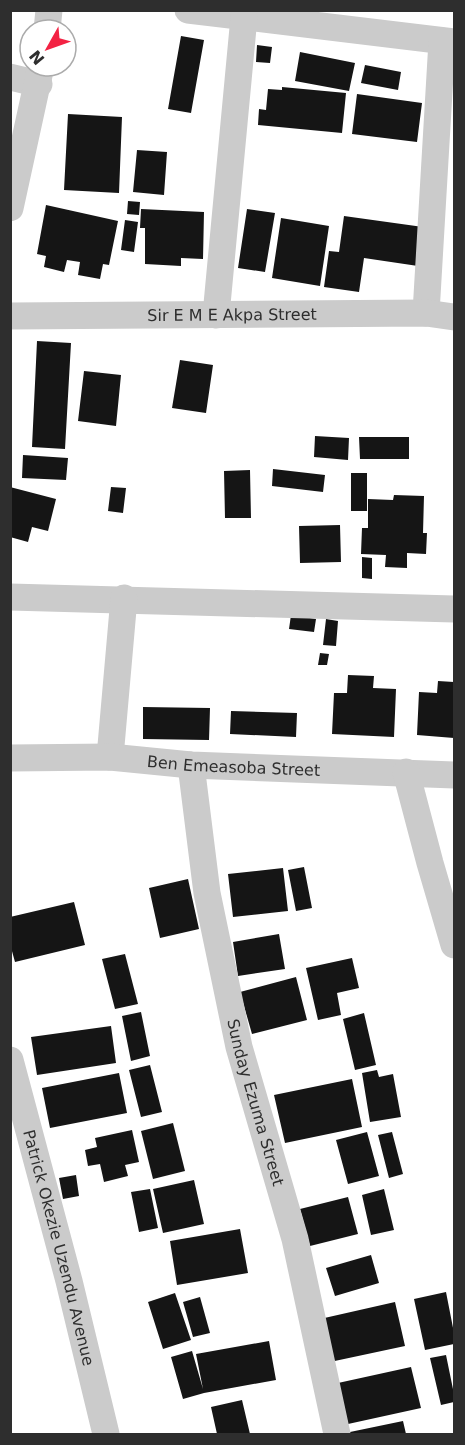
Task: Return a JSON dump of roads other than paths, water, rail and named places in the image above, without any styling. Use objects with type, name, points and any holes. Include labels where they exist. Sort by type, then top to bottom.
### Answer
[{"type":"street","points":[[188,10],[448,41],[426,313]]},
{"type":"street","points":[[216,315],[244,17]]},
{"type":"street","points":[[10,207],[39,78]]},
{"type":"street","name":"Sir E M E Akpa Street","points":[[10,316],[426,313],[454,317]]},
{"type":"street","points":[[10,597],[124,598],[454,609]]},
{"type":"street","points":[[110,757],[124,598]]},
{"type":"street","name":"Ben Emeasoba Street","points":[[10,758],[110,757],[191,765],[454,775]]},
{"type":"street","name":"Sunday Ezuma Street","points":[[191,765],[207,893],[239,1047],[295,1239],[337,1434]]},
{"type":"street","points":[[406,772],[454,945]]},
{"type":"street","name":"Patrick Okezie Uzendu Avenue","points":[[10,1060],[69,1281],[106,1434]]}]
